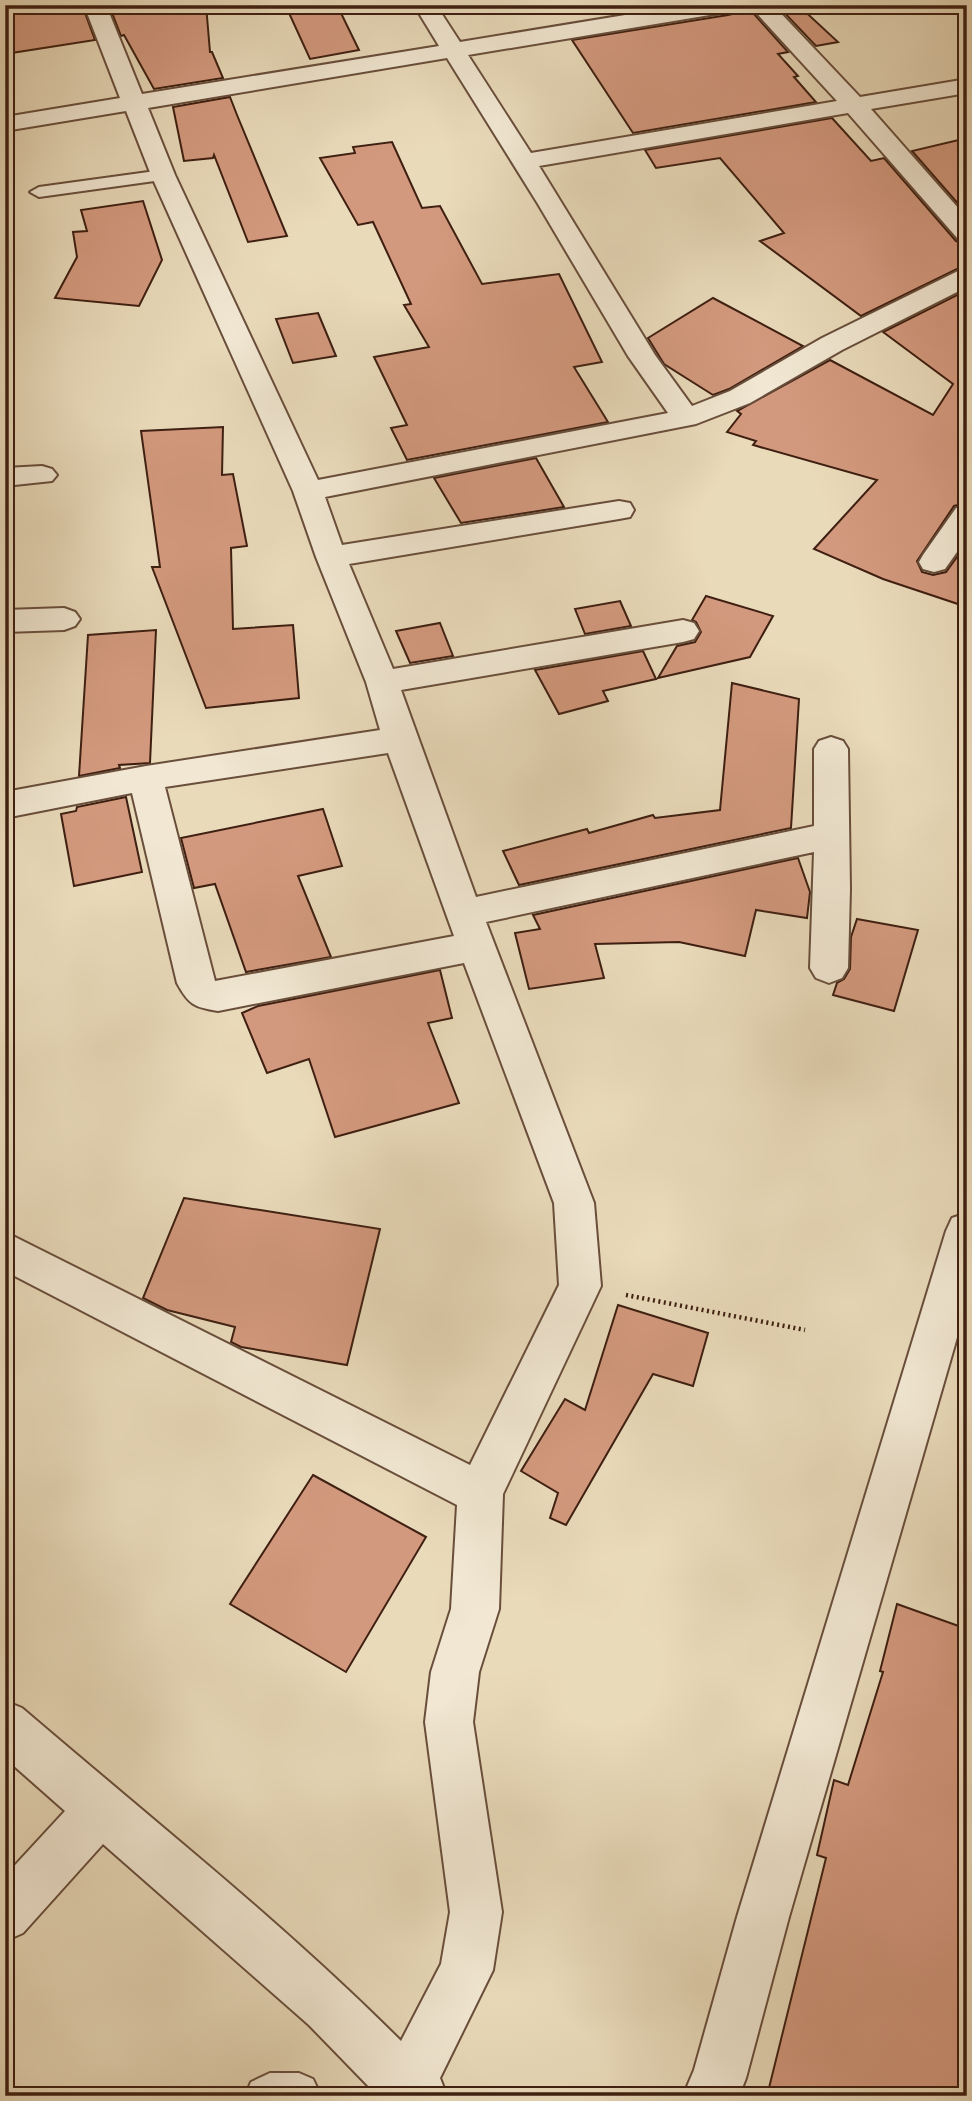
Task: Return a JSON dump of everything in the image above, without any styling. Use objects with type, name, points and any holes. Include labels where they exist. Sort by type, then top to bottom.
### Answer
[{"type":"street","points":[[5,1725],[328,2006],[413,2091],[467,1970],[476,1912],[449,1722],[455,1672],[475,1609],[480,1493],[580,1286],[574,1203],[470,929],[400,739],[382,682],[331,557],[308,491],[163,175],[95,5]]},
{"type":"street","points":[[425,5],[642,356],[686,418]]},
{"type":"street","points":[[5,124],[453,49],[632,12],[728,5]]},
{"type":"street","points":[[760,5],[967,234]]},
{"type":"street","points":[[524,162],[967,86]]},
{"type":"street","points":[[308,491],[686,418],[740,397],[832,344],[967,277]]},
{"type":"street","points":[[5,477],[42,475]]},
{"type":"street","points":[[331,557],[619,510]]},
{"type":"street","points":[[934,562],[967,515]]},
{"type":"street","points":[[5,621],[64,619]]},
{"type":"street","points":[[382,682],[682,631]]},
{"type":"street","points":[[5,805],[146,779],[400,739]]},
{"type":"street","points":[[829,968],[831,749]]},
{"type":"street","points":[[146,779],[196,983],[204,994],[218,996],[832,835]]},
{"type":"street","points":[[710,2096],[719,2078],[762,1917],[965,1239]]},
{"type":"street","points":[[5,1250],[480,1493]]},
{"type":"street","points":[[5,1915],[102,1808]]},
{"type":"lane","points":[[39,192],[163,175]]},
{"type":"lane","points":[[265,2096],[270,2092],[299,2093],[302,2096]]},
{"type":"path","points":[[580,1286],[806,1329]]},
{"type":"building","points":[[5,5],[82,5],[95,40],[5,54]]},
{"type":"building","points":[[109,5],[206,5],[210,52],[223,78],[154,89],[124,35],[121,36]]},
{"type":"building","points":[[741,5],[746,5],[788,52],[778,54],[816,102],[633,133],[572,40],[728,15],[737,13]]},
{"type":"building","points":[[777,5],[798,5],[838,42],[816,46]]},
{"type":"building","points":[[338,7],[359,50],[310,59],[289,13]]},
{"type":"building","points":[[230,97],[287,236],[248,242],[214,155],[213,158],[184,161],[173,107]]},
{"type":"building","points":[[832,118],[871,161],[884,158],[956,241],[967,244],[967,267],[957,269],[861,316],[760,241],[784,233],[720,158],[656,168],[645,150]]},
{"type":"building","points":[[967,138],[967,214],[912,151]]},
{"type":"building","points":[[392,142],[422,208],[440,206],[482,284],[559,274],[602,362],[574,367],[608,422],[407,460],[391,428],[407,425],[374,357],[429,347],[404,305],[411,304],[373,222],[358,225],[320,158],[355,153],[353,147]]},
{"type":"building","points":[[143,201],[162,260],[139,306],[55,298],[77,257],[73,232],[87,231],[81,210]]},
{"type":"building","points":[[967,290],[967,503],[954,506],[917,561],[922,572],[933,575],[946,572],[967,543],[967,607],[883,579],[814,549],[877,480],[753,445],[756,441],[727,432],[741,414],[737,411],[830,360],[933,415],[953,384],[883,332]]},
{"type":"building","points":[[713,298],[803,346],[729,389],[713,395],[664,364],[648,338]]},
{"type":"building","points":[[318,313],[336,356],[293,363],[276,319]]},
{"type":"building","points":[[223,427],[222,475],[233,474],[247,546],[231,548],[233,629],[293,625],[299,698],[206,708],[152,567],[160,567],[141,431]]},
{"type":"building","points":[[536,458],[564,507],[461,523],[434,478]]},
{"type":"building","points":[[706,596],[773,616],[750,657],[658,678],[677,646],[695,642],[701,632],[692,620]]},
{"type":"building","points":[[620,601],[631,626],[585,634],[575,609]]},
{"type":"building","points":[[440,623],[453,656],[410,663],[396,631]]},
{"type":"building","points":[[156,630],[150,763],[119,765],[120,768],[79,776],[88,635]]},
{"type":"building","points":[[643,651],[656,679],[603,691],[608,701],[559,714],[535,670]]},
{"type":"building","points":[[732,683],[799,699],[791,828],[519,885],[503,851],[587,829],[589,833],[653,815],[655,818],[720,810]]},
{"type":"building","points":[[126,797],[142,872],[74,886],[61,814],[76,811],[77,807]]},
{"type":"building","points":[[323,809],[342,866],[298,876],[331,957],[246,972],[215,884],[194,888],[181,838]]},
{"type":"building","points":[[798,858],[810,892],[807,918],[756,910],[745,956],[679,942],[595,944],[604,978],[529,989],[515,933],[540,929],[533,915]]},
{"type":"building","points":[[857,919],[918,930],[894,1011],[833,995],[837,983],[844,979],[850,969],[851,937]]},
{"type":"building","points":[[440,970],[452,1018],[428,1023],[459,1103],[335,1137],[309,1059],[267,1073],[242,1013],[258,1006]]},
{"type":"building","points":[[184,1198],[380,1229],[347,1365],[241,1347],[231,1342],[235,1327],[167,1310],[143,1298]]},
{"type":"building","points":[[618,1305],[708,1333],[693,1386],[653,1374],[566,1525],[550,1518],[558,1493],[521,1471],[565,1399],[585,1410]]},
{"type":"building","points":[[313,1475],[426,1537],[346,1672],[230,1604]]},
{"type":"building","points":[[897,1604],[967,1629],[967,2096],[767,2096],[826,1858],[817,1855],[834,1780],[848,1785],[883,1672],[880,1671]]}]
